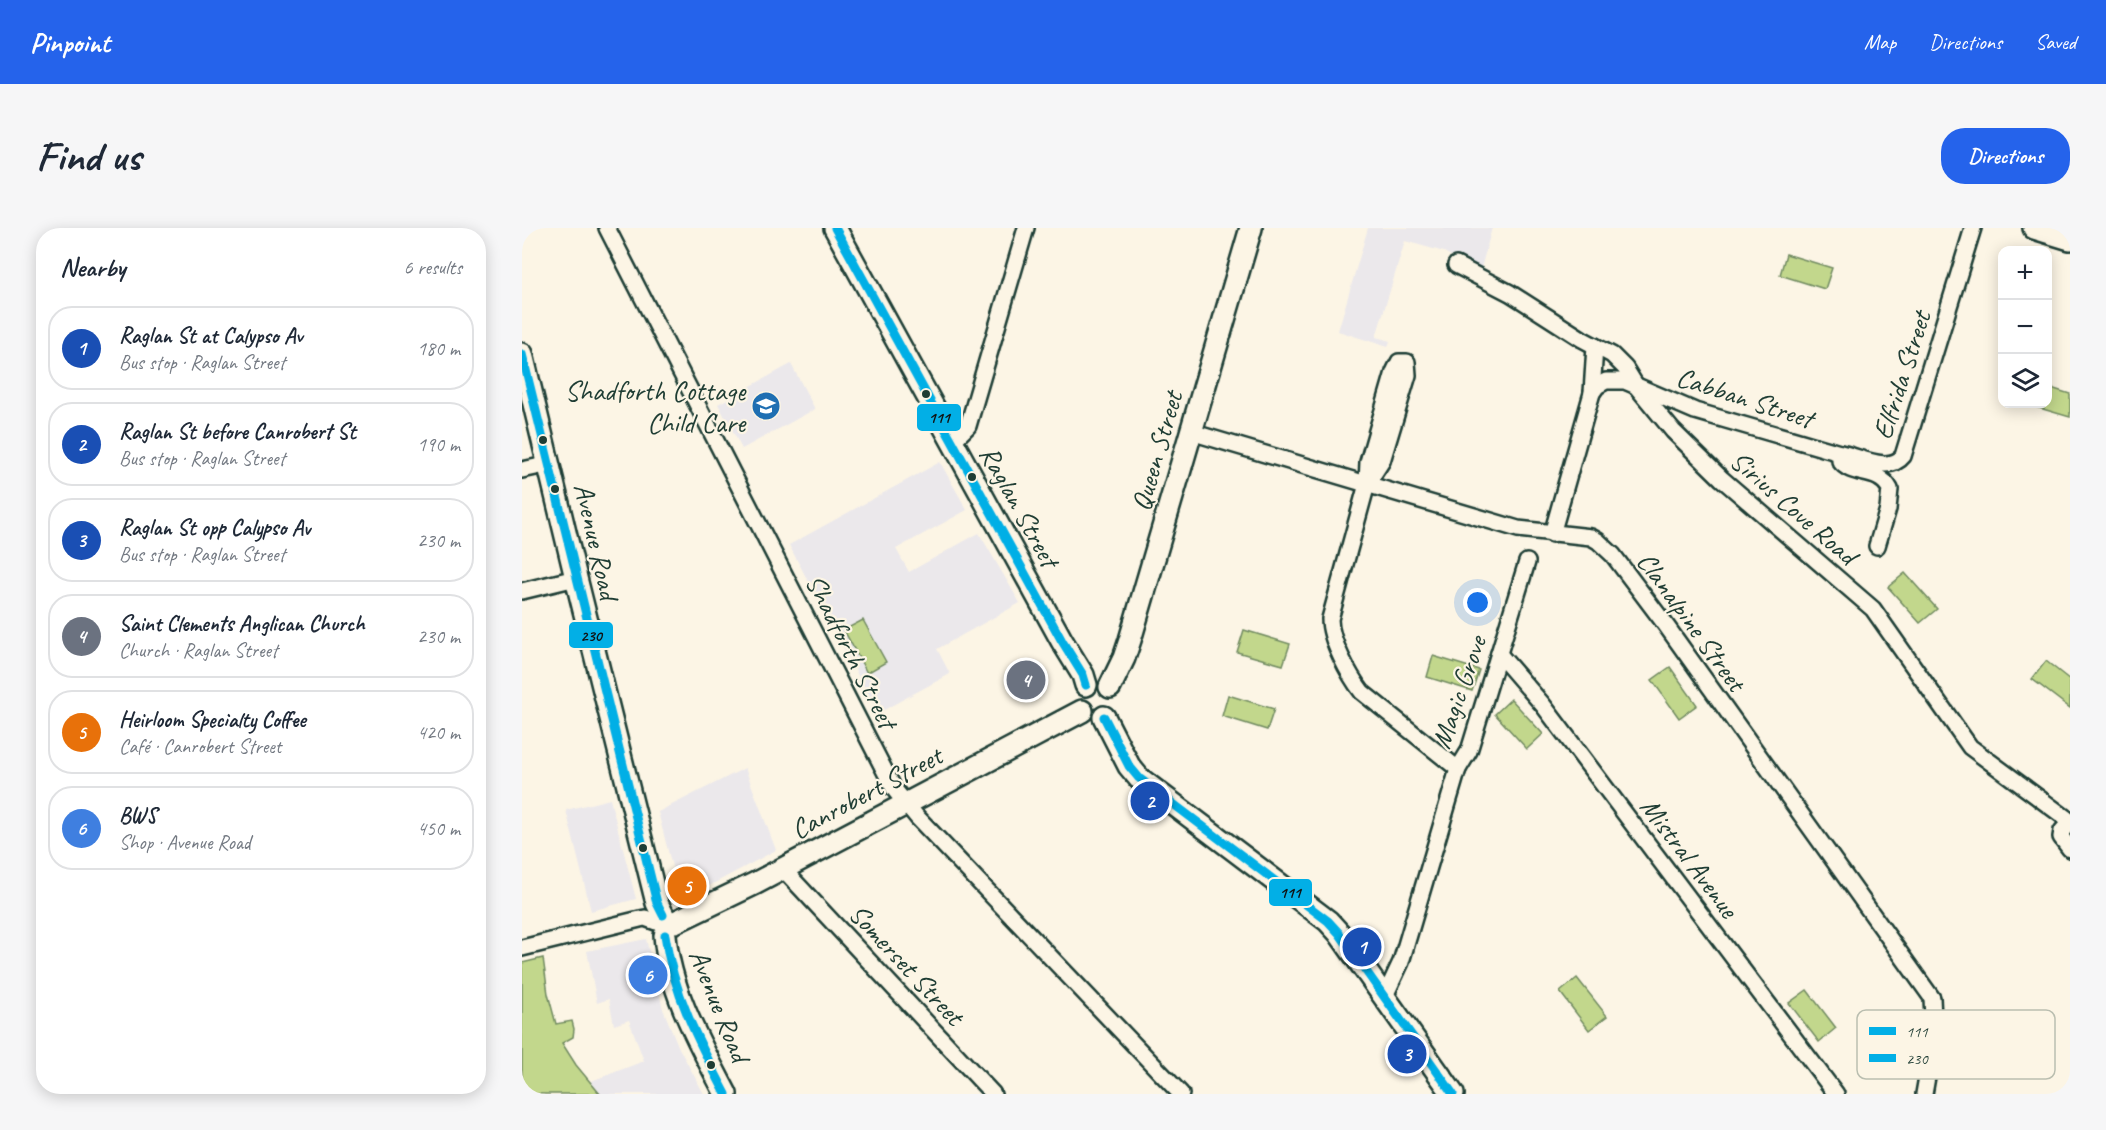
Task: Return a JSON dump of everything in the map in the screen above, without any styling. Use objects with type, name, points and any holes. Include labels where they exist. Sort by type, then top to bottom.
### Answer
[{"type":"street","name":"Shadforth Street","points":[[607,228],[885,773],[905,803],[1181,1094]]},
{"type":"street","name":"Raglan Street","points":[[836,228],[952,442],[1083,675],[1086,686]]},
{"type":"street","points":[[952,442],[968,426],[1026,228]]},
{"type":"street","name":"Queen Street","points":[[1110,687],[1124,658],[1251,228]]},
{"type":"street","name":"Elfrida Street","points":[[1876,546],[1888,509],[1890,489],[1879,477],[1847,468],[1840,461],[1840,453],[1885,465],[1899,462],[1903,456],[1973,228]]},
{"type":"street","points":[[2034,228],[2070,239]]},
{"type":"street","name":"Sirius Cove Road","points":[[1456,265],[1510,293],[1612,355],[1625,368],[1636,386],[1673,431],[1722,479],[1873,609],[1970,747],[2070,821]]},
{"type":"street","points":[[1552,534],[1592,393],[1595,346]]},
{"type":"street","name":"Avenue Road","points":[[522,354],[657,903],[665,924],[666,948],[685,1009],[726,1094]]},
{"type":"street","points":[[1367,484],[1382,461],[1408,375],[1407,362],[1399,362],[1394,372],[1368,462],[1367,484],[1331,613],[1331,634],[1362,692],[1458,769]]},
{"type":"street","points":[[1592,393],[1606,381],[1614,380],[1636,386]]},
{"type":"street","name":"Cabban Street","points":[[1636,386],[1695,411],[1840,453]]},
{"type":"street","name":"Clanalpine Street","points":[[1191,432],[1518,529],[1590,537],[1598,541],[1613,555],[1665,624],[1926,987],[1932,998],[1933,1010]]},
{"type":"street","points":[[522,470],[550,464]]},
{"type":"street","name":"Magic Grove","points":[[1384,998],[1401,962],[1458,769],[1469,751],[1527,562]]},
{"type":"street","points":[[522,591],[576,578]]},
{"type":"street","name":"Mistral Avenue","points":[[1499,654],[1543,705],[1836,1094]]},
{"type":"street","points":[[1096,682],[1110,687],[1113,692],[1114,704],[1104,717],[1091,717],[1083,711],[1079,701],[1086,686],[1096,682]]},
{"type":"street","name":"Canrobert Street","points":[[665,924],[705,909],[1083,711]]},
{"type":"street","points":[[1104,717],[1129,766],[1139,778],[1329,921],[1453,1094]]},
{"type":"street","points":[[2070,821],[2062,831],[2061,837],[2070,849]]},
{"type":"street","name":"Somerset Street","points":[[783,868],[993,1094]]},
{"type":"street","points":[[522,948],[640,918],[665,924]]},
{"type":"street","name":"Clanalpine Street","points":[[1924,1094],[1927,1079]]},
{"type":"shaded area","points":[[1368,228],[1492,228],[1480,272],[1444,252],[1405,241],[1376,337],[1390,341],[1388,347],[1338,331]]},
{"type":"shaded area","name":"Shadforth Cottage Child Care","points":[[791,364],[815,409],[742,449],[718,404]]},
{"type":"shaded area","points":[[940,462],[967,510],[896,549],[909,572],[979,533],[1020,603],[937,649],[950,674],[878,713],[789,545]]},
{"type":"shaded area","points":[[745,768],[776,850],[681,901],[658,812]]},
{"type":"shaded area","points":[[610,799],[636,899],[591,911],[566,810]]},
{"type":"shaded area","points":[[646,939],[663,1009],[679,1048],[704,1094],[579,1094],[573,1088],[644,1061],[629,1020],[614,1025],[609,999],[597,1003],[587,951]]},
{"type":"green space","points":[[1786,254],[1832,268],[1825,289],[1780,275]]},
{"type":"green space","points":[[2052,388],[2070,394],[2070,417],[2039,408],[2052,408]]},
{"type":"green space","points":[[1905,573],[1937,609],[1920,623],[1888,587]]},
{"type":"green space","points":[[863,620],[886,662],[867,673],[844,630]]},
{"type":"green space","points":[[1244,630],[1290,644],[1283,665],[1237,652]]},
{"type":"green space","points":[[1433,656],[1479,670],[1472,691],[1427,677]]},
{"type":"green space","points":[[2046,661],[2070,680],[2070,708],[2032,679]]},
{"type":"green space","points":[[1670,667],[1697,705],[1679,718],[1652,680]]},
{"type":"green space","points":[[1228,695],[1274,709],[1267,730],[1222,716]]},
{"type":"green space","points":[[1511,699],[1543,734],[1527,749],[1495,714]]},
{"type":"green space","points":[[543,958],[548,994],[556,1024],[572,1021],[574,1029],[573,1037],[562,1043],[576,1065],[600,1094],[522,1094],[522,963]]},
{"type":"green space","points":[[1577,978],[1607,1016],[1589,1030],[1560,992]]},
{"type":"green space","points":[[1807,990],[1836,1028],[1819,1042],[1789,1003]]},
{"type":"transit line","name":"111","points":[[835,228],[1062,641],[1083,675],[1086,685]]},
{"type":"transit line","name":"230","points":[[522,354],[657,903],[663,915]]},
{"type":"transit line","name":"111","points":[[1104,717],[1129,766],[1139,778],[1328,921],[1339,933],[1453,1094]]},
{"type":"transit line","name":"230","points":[[665,935],[674,977],[688,1017],[726,1094]]},
{"type":"place","name":"Shadforth Cottage Child Care","points":[[766,406]]},
{"type":"place","name":"Saint Clements Anglican Church","points":[[1026,680]]},
{"type":"place","name":"Raglan St before Canrobert St","points":[[1150,801]]},
{"type":"place","name":"Heirloom Specialty Coffee","points":[[687,886]]},
{"type":"place","name":"Raglan St at Calypso Av","points":[[1362,947]]},
{"type":"place","name":"BWS","points":[[648,975]]},
{"type":"place","name":"Raglan St opp Calypso Av","points":[[1407,1054]]}]
